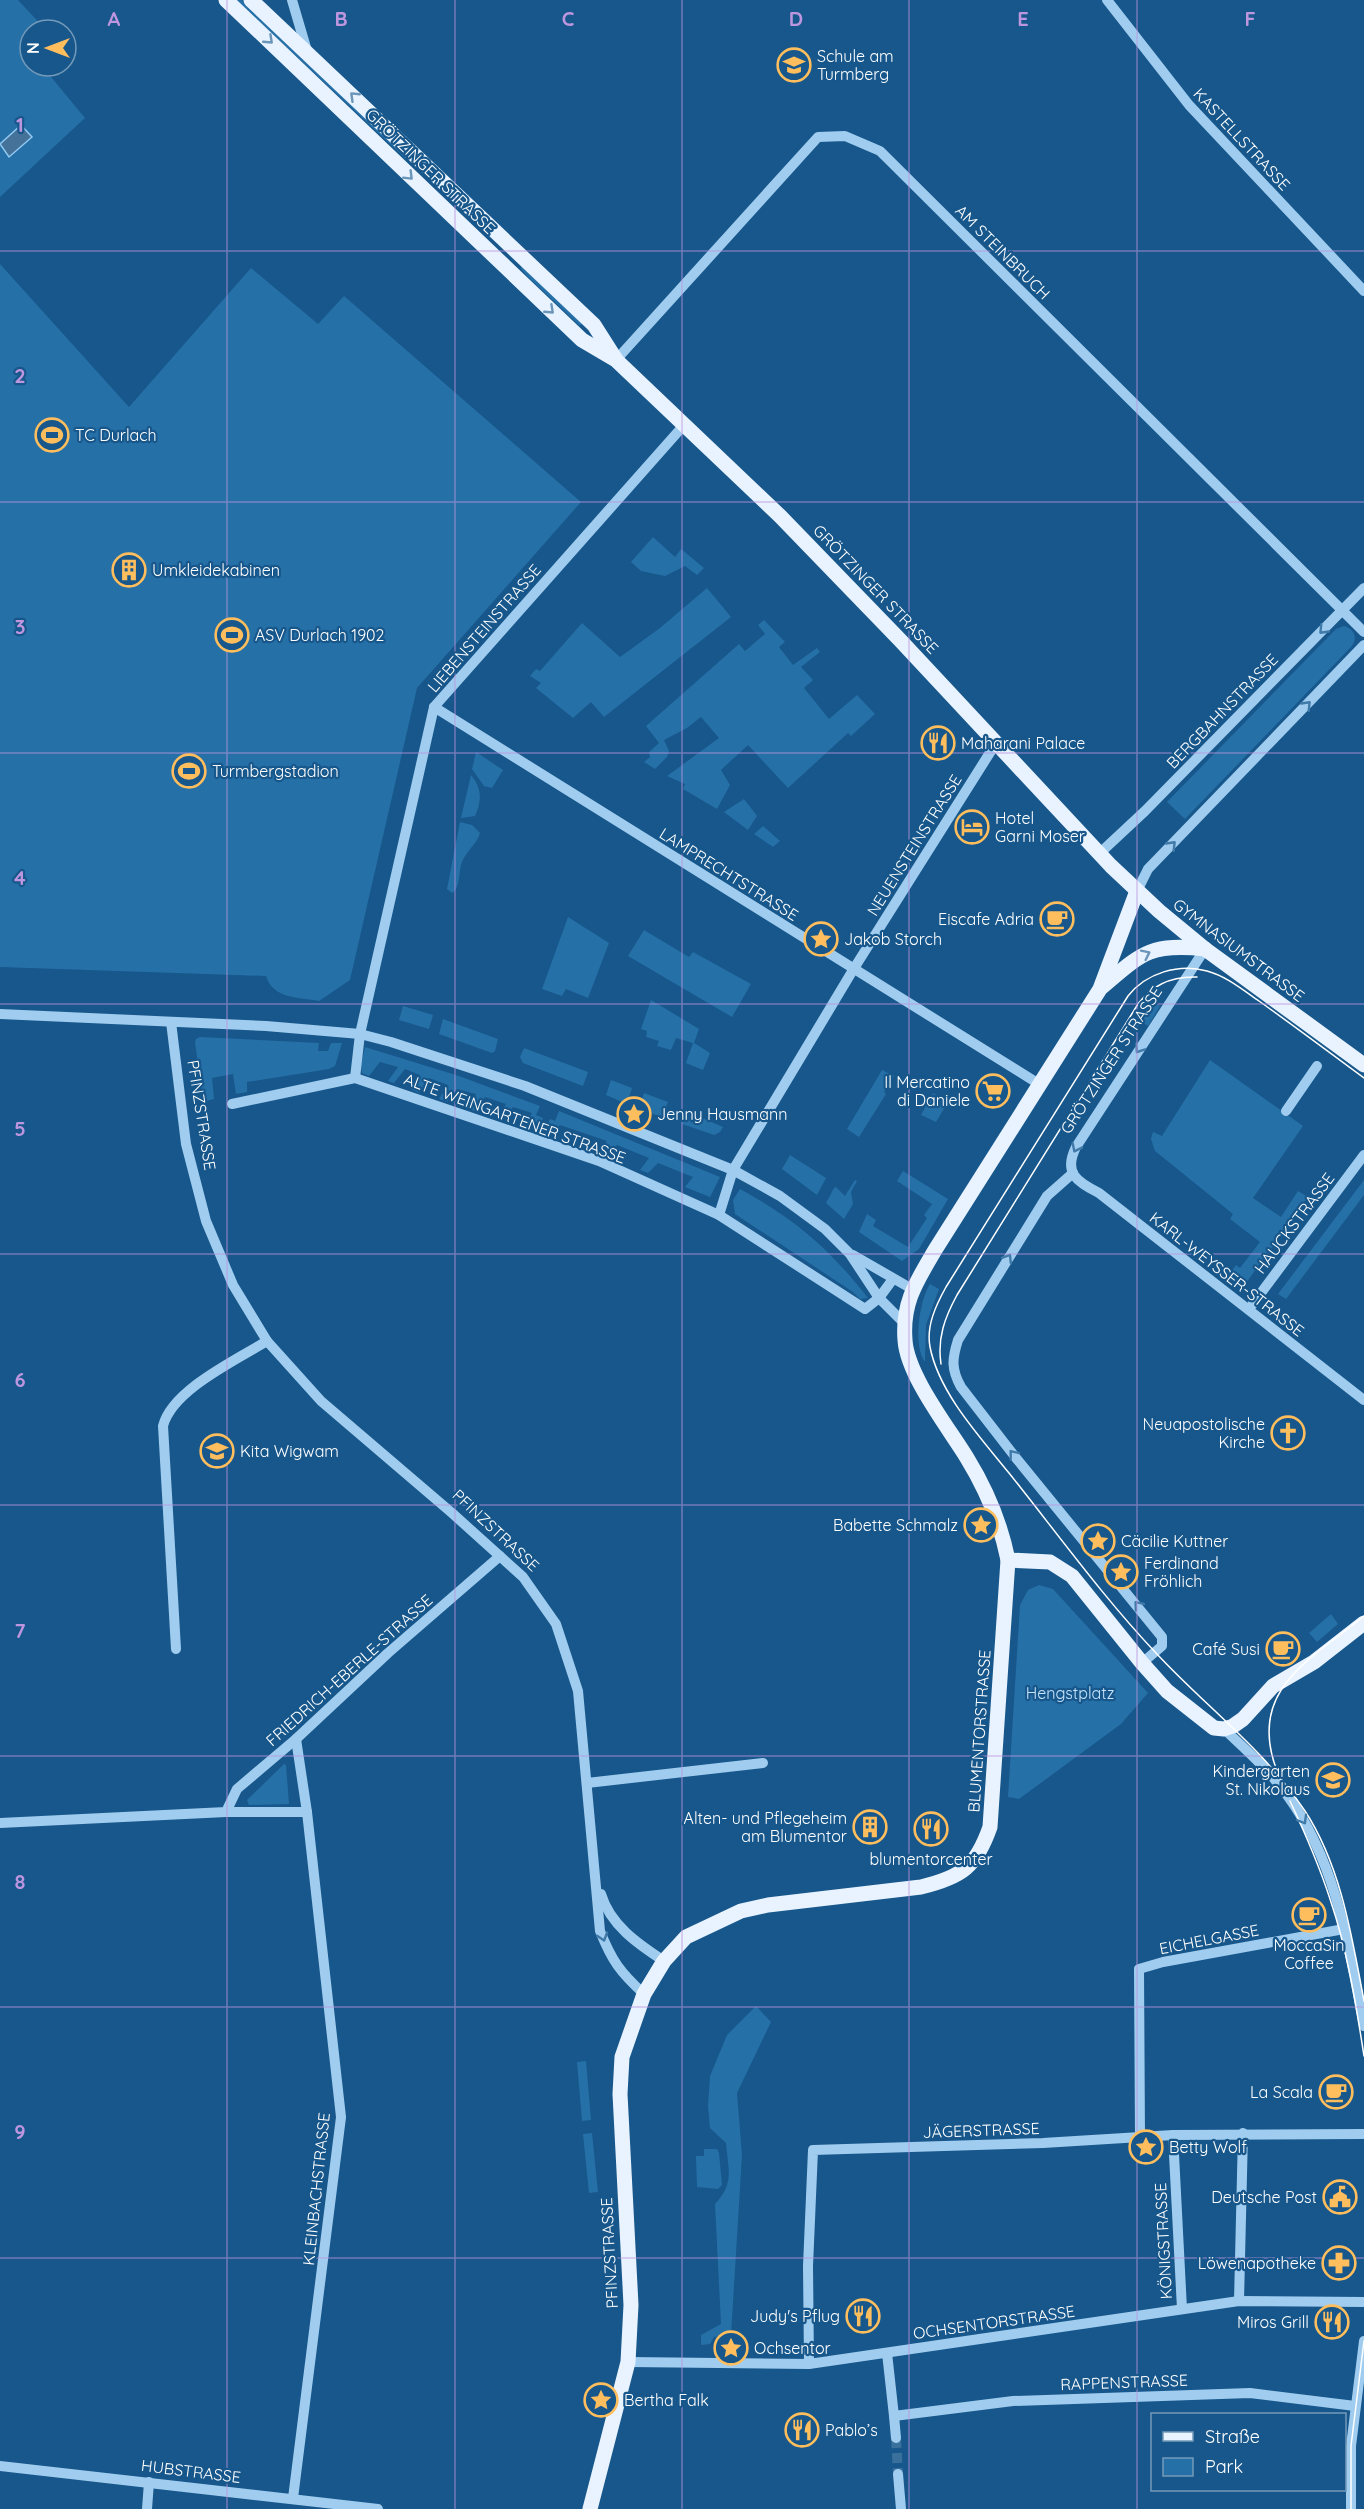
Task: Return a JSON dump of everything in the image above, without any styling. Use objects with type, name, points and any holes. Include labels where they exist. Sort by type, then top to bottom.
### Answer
[{"type":"main road","name":"GRÖTZINGER STRASSE","points":[[226,0],[582,340],[616,360],[780,516],[1100,853]]},
{"type":"main road","name":"GRÖTZINGER STRASSE","points":[[251,0],[594,325],[616,360]]},
{"type":"main road","name":"GYMNASIUMSTRASSE","points":[[1100,853],[1137,891],[1204,949],[1364,1065]]},
{"type":"main road","points":[[912,1290],[1100,989],[1137,891]]},
{"type":"main road","points":[[1100,989],[1148,952],[1167,947],[1204,949]]},
{"type":"main road","name":"BLUMENTORSTRASSE","points":[[664,1961],[686,1937],[741,1911],[768,1905],[938,1883],[963,1872],[981,1851],[990,1827],[1008,1560],[1003,1533],[969,1460],[913,1370],[906,1353],[905,1324],[912,1290]]},
{"type":"main road","points":[[1008,1560],[1050,1562],[1072,1576],[1167,1691],[1214,1728],[1224,1729],[1243,1719],[1273,1686],[1314,1662],[1364,1623]]},
{"type":"main road","name":"PFINZSTRASSE","points":[[590,2509],[628,2362],[631,2305],[620,2094],[622,2057],[644,1994],[664,1961]]},
{"type":"street","points":[[292,0],[307,51]]},
{"type":"street","name":"KASTELLSTRASSE","points":[[1107,0],[1189,105],[1364,291]]},
{"type":"street","name":"AM STEINBRUCH","points":[[616,360],[818,137],[845,136],[880,151],[1364,632]]},
{"type":"street","name":"LIEBENSTEINSTRASSE","points":[[360,1034],[434,707],[684,425]]},
{"type":"street","name":"BERGBAHNSTRASSE","points":[[1100,853],[1153,803],[1364,588]]},
{"type":"street","points":[[1137,891],[1149,869],[1364,645]]},
{"type":"street","name":"LAMPRECHTSTRASSE","points":[[434,707],[1039,1084]]},
{"type":"street","name":"NEUENSTEINSTRASSE","points":[[719,1215],[733,1170],[853,970],[996,743]]},
{"type":"street","name":"GRÖTZINGER STRASSE","points":[[1073,1173],[1072,1155],[1076,1147],[1204,949]]},
{"type":"street","name":"ALTE WEINGARTENER STRASSE","points":[[0,1014],[314,1029],[360,1034],[525,1086],[733,1170],[780,1196],[825,1229],[850,1254],[879,1298],[905,1324]]},
{"type":"street","name":"PFINZSTRASSE","points":[[171,1022],[186,1144],[206,1221],[233,1285],[267,1341],[321,1401],[453,1512],[524,1577],[556,1624],[578,1691],[600,1931],[610,1957],[624,1975],[644,1994]]},
{"type":"street","points":[[231,1104],[355,1078],[360,1034]]},
{"type":"street","points":[[1286,1111],[1317,1066]]},
{"type":"street","name":"ALTE WEINGARTENER STRASSE","points":[[355,1078],[599,1161],[719,1215],[865,1309],[879,1298]]},
{"type":"street","name":"HAUCKSTRASSE","points":[[1249,1309],[1364,1155]]},
{"type":"street","points":[[1073,1173],[1047,1196],[958,1340],[952,1363],[961,1387],[1162,1637],[1162,1646],[1142,1663]]},
{"type":"street","name":"KARL-WEYSSER-STRASSE","points":[[1073,1173],[1084,1186],[1099,1193],[1364,1400]]},
{"type":"street","name":"ALTE WEINGARTENER STRASSE","points":[[850,1254],[912,1290]]},
{"type":"street","points":[[879,1298],[893,1279]]},
{"type":"street","points":[[176,1648],[163,1426],[166,1414],[186,1391],[267,1341]]},
{"type":"street","name":"FRIEDRICH-EBERLE-STRASSE","points":[[226,1812],[237,1789],[500,1556]]},
{"type":"street","points":[[1224,1729],[1273,1776],[1301,1817],[1322,1859],[1359,1977],[1364,2026]]},
{"type":"street","name":"KLEINBACHSTRASSE","points":[[293,2498],[341,2116],[307,1812],[296,1739]]},
{"type":"street","points":[[587,1783],[763,1763]]},
{"type":"street","points":[[0,1823],[226,1812],[307,1812]]},
{"type":"street","name":"PFINZSTRASSE","points":[[597,1879],[603,1903],[616,1923],[632,1939],[664,1961]]},
{"type":"street","name":"EICHELGASSE","points":[[1140,2137],[1139,1969],[1163,1962],[1344,1929]]},
{"type":"street","points":[[1239,2301],[1243,2133]]},
{"type":"street","name":"JÄGERSTRASSE","points":[[809,2364],[808,2266],[813,2150],[1043,2143],[1173,2135],[1364,2134]]},
{"type":"street","name":"KÖNIGSTRASSE","points":[[1173,2135],[1182,2309]]},
{"type":"street","name":"OCHSENTORSTRASSE","points":[[628,2362],[809,2364],[1239,2301],[1364,2302]]},
{"type":"street","points":[[1351,2509],[1351,2446],[1364,2342]]},
{"type":"street","points":[[888,2353],[896,2438]]},
{"type":"street","name":"RAPPENSTRASSE","points":[[894,2416],[1013,2401],[1250,2393],[1355,2406]]},
{"type":"street","name":"HUBSTRASSE","points":[[0,2466],[149,2481],[378,2509]]},
{"type":"street","points":[[898,2474],[901,2509]]},
{"type":"street","points":[[147,2509],[149,2481]]},
{"type":"green space","points":[[0,0],[18,0],[35,18],[18,18],[18,78],[52,78],[85,118],[0,197]]},
{"type":"green space","points":[[236,0],[242,0],[406,156],[406,159]]},
{"type":"green space","name":"ASV Durlach 1902","points":[[0,264],[129,407],[251,268],[318,324],[344,296],[581,502],[417,688],[350,980],[319,1001],[280,993],[269,984],[266,976],[0,967]]},
{"type":"green space","points":[[521,266],[582,323],[580,326],[528,277]]},
{"type":"green space","points":[[653,537],[675,557],[681,549],[704,568],[697,575],[685,566],[665,576],[641,571],[631,562]]},
{"type":"green space","points":[[707,588],[731,617],[604,717],[591,702],[573,718],[536,688],[541,683],[530,676],[536,669],[540,671],[582,623],[620,657],[660,628]]},
{"type":"green space","points":[[764,620],[785,642],[779,647],[793,665],[817,648],[820,652],[801,667],[813,680],[804,688],[829,719],[857,695],[875,714],[851,736],[848,733],[788,788],[748,745],[721,770],[730,785],[717,809],[683,789],[685,784],[667,776],[719,738],[701,717],[687,728],[664,740],[669,751],[667,757],[655,769],[644,762],[650,757],[649,752],[659,743],[646,726],[739,644],[745,651],[765,634],[758,625]]},
{"type":"green space","points":[[1344,626],[1351,629],[1354,635],[1351,647],[1185,819],[1167,802],[1336,629]]},
{"type":"green space","points":[[476,752],[503,770],[492,788],[484,786],[472,769]]},
{"type":"green space","points":[[471,775],[479,790],[479,805],[475,816],[461,818]]},
{"type":"green space","points":[[744,799],[757,816],[748,830],[724,812]]},
{"type":"green space","points":[[460,822],[472,825],[480,833],[464,858],[457,887],[452,893],[447,889]]},
{"type":"green space","points":[[763,826],[780,841],[773,847],[754,834]]},
{"type":"green space","points":[[568,917],[609,943],[588,998],[566,989],[562,996],[542,989]]},
{"type":"green space","points":[[644,930],[689,957],[693,952],[751,984],[732,1017],[628,956]]},
{"type":"green space","points":[[651,1000],[699,1029],[694,1043],[710,1053],[703,1070],[686,1063],[693,1043],[676,1038],[671,1050],[657,1046],[659,1041],[646,1037],[647,1031],[641,1029]]},
{"type":"green space","points":[[1153,1000],[1160,1006],[1148,1026],[1137,1019]]},
{"type":"green space","points":[[403,1006],[433,1015],[429,1029],[399,1020]]},
{"type":"green space","points":[[443,1019],[498,1039],[495,1051],[492,1053],[439,1034]]},
{"type":"green space","points":[[200,1037],[319,1043],[318,1051],[328,1051],[331,1043],[342,1043],[335,1066],[329,1069],[247,1082],[247,1092],[236,1094],[233,1074],[212,1078],[214,1099],[203,1102],[195,1042]]},
{"type":"green space","points":[[365,1047],[459,1076],[540,1106],[536,1115],[543,1118],[538,1131],[524,1126],[532,1113],[513,1107],[503,1120],[497,1118],[506,1104],[485,1097],[475,1111],[467,1108],[476,1094],[457,1089],[447,1102],[439,1099],[448,1085],[429,1078],[419,1093],[411,1089],[420,1075],[405,1069],[394,1083],[388,1081],[398,1067],[380,1062],[369,1076],[362,1073],[361,1065]]},
{"type":"green space","points":[[524,1048],[588,1072],[583,1086],[523,1063],[520,1057]]},
{"type":"green space","points":[[1210,1060],[1303,1126],[1253,1198],[1281,1217],[1298,1191],[1308,1197],[1246,1283],[1241,1284],[1229,1275],[1236,1265],[1240,1268],[1260,1242],[1230,1219],[1233,1214],[1155,1151],[1151,1139],[1153,1132],[1162,1136]]},
{"type":"green space","points":[[882,1070],[894,1076],[884,1092],[886,1094],[859,1137],[847,1129]]},
{"type":"green space","points":[[611,1080],[632,1088],[627,1104],[606,1095]]},
{"type":"green space","points":[[644,1093],[668,1102],[662,1117],[639,1109]]},
{"type":"green space","points":[[933,1093],[948,1102],[936,1122],[921,1115]]},
{"type":"green space","points":[[684,1110],[723,1127],[714,1135],[682,1124],[680,1119]]},
{"type":"green space","points":[[559,1111],[720,1177],[710,1197],[685,1187],[693,1177],[658,1163],[648,1173],[640,1170],[649,1158],[617,1145],[607,1154],[599,1152],[607,1141],[560,1125],[550,1134],[544,1133],[550,1119],[555,1121]]},
{"type":"green space","points":[[790,1155],[826,1178],[817,1195],[782,1169]]},
{"type":"green space","points":[[903,1171],[948,1199],[919,1249],[902,1261],[859,1232],[867,1214],[876,1220],[873,1226],[908,1247],[927,1218],[924,1215],[932,1204],[897,1181]]},
{"type":"green space","points":[[855,1180],[857,1181],[851,1192],[853,1204],[844,1219],[826,1203],[834,1188],[836,1187],[845,1196]]},
{"type":"green space","points":[[1364,1180],[1364,1195],[1286,1299],[1278,1294]]},
{"type":"green space","points":[[740,1189],[778,1212],[810,1236],[854,1280],[868,1298],[860,1299],[853,1292],[735,1214],[733,1200]]},
{"type":"green space","points":[[930,1284],[939,1289],[926,1325],[925,1362],[921,1355],[918,1335],[920,1312]]},
{"type":"green space","name":"Hengstplatz","points":[[1039,1585],[1053,1589],[1148,1693],[1121,1724],[1019,1799],[1008,1797],[1020,1605],[1028,1590]]},
{"type":"green space","points":[[1331,1614],[1338,1624],[1317,1642],[1309,1633]]},
{"type":"green space","points":[[284,1764],[286,1765],[289,1804],[249,1805],[247,1800]]},
{"type":"green space","points":[[756,2006],[771,2022],[737,2093],[742,2155],[731,2335],[714,2337],[710,2344],[701,2345],[701,2335],[721,2324],[715,2204],[728,2183],[729,2176],[726,2143],[710,2128],[708,2106],[710,2076],[727,2035]]},
{"type":"green space","points":[[586,2061],[591,2120],[582,2121],[577,2062]]},
{"type":"green space","points":[[592,2133],[598,2192],[589,2193],[583,2134]]},
{"type":"green space","points":[[704,2149],[717,2149],[719,2153],[722,2185],[718,2189],[697,2187],[696,2156],[704,2156]]},
{"type":"shaded area","points":[[21,125],[32,137],[9,157],[0,144]]},
{"type":"tunnel","points":[[896,2438],[898,2474]]},
{"type":"tram line","points":[[1364,1078],[1221,976],[1207,971],[1185,968],[1164,972],[1144,981],[1128,996],[946,1287],[929,1331],[930,1347],[935,1364],[951,1398],[962,1414],[1117,1610],[1156,1653],[1253,1748],[1305,1811],[1328,1855],[1344,1903],[1364,2001]]},
{"type":"tram line","points":[[941,1364],[940,1345],[943,1328],[957,1295],[1138,1004],[1156,987],[1164,983],[1180,978],[1197,977]]},
{"type":"tram line","points":[[1277,1771],[1270,1743],[1270,1719],[1277,1698],[1289,1680],[1305,1663],[1364,1616]]},
{"type":"tram line","points":[[1290,1801],[1326,1886],[1336,1918],[1350,1977],[1364,2056]]},
{"type":"tram line","points":[[1351,2509],[1351,2446],[1364,2341]]},
{"type":"place","name":"Schule am Turmberg","points":[[794,65]]},
{"type":"place","name":"TC Durlach","points":[[52,435]]},
{"type":"place","name":"Umkleidekabinen","points":[[129,570]]},
{"type":"place","name":"ASV Durlach 1902","points":[[232,635]]},
{"type":"place","name":"Maharani Palace","points":[[938,743]]},
{"type":"place","name":"Turmbergstadion","points":[[189,771]]},
{"type":"place","name":"Hotel Garni Moser","points":[[972,827]]},
{"type":"place","name":"Eiscafe Adria","points":[[1057,919]]},
{"type":"place","name":"Jakob Storch","points":[[821,939]]},
{"type":"place","name":"Il Mercatino di Daniele","points":[[993,1091]]},
{"type":"place","name":"Jenny Hausmann","points":[[634,1114]]},
{"type":"place","name":"Neuapostolische Kirche","points":[[1288,1433]]},
{"type":"place","name":"Kita Wigwam","points":[[217,1451]]},
{"type":"place","name":"Babette Schmalz","points":[[981,1525]]},
{"type":"place","name":"Cäcilie Kuttner","points":[[1098,1541]]},
{"type":"place","name":"Ferdinand Fröhlich","points":[[1121,1572]]},
{"type":"place","name":"Café Susi","points":[[1283,1649]]},
{"type":"place","name":"Kindergarten St. Nikolaus","points":[[1333,1780]]},
{"type":"place","name":"Alten- und Pflegeheim am Blumentor","points":[[870,1827]]},
{"type":"place","name":"blumentorcenter","points":[[931,1829]]},
{"type":"place","name":"MoccaSin Coffee","points":[[1309,1915]]},
{"type":"place","name":"La Scala","points":[[1336,2092]]},
{"type":"place","name":"Betty Wolf","points":[[1146,2147]]},
{"type":"place","name":"Deutsche Post","points":[[1340,2197]]},
{"type":"place","name":"Löwenapotheke","points":[[1339,2263]]},
{"type":"place","name":"Judy's Pflug","points":[[863,2316]]},
{"type":"place","name":"Miros Grill","points":[[1332,2322]]},
{"type":"place","name":"Ochsentor","points":[[731,2348]]},
{"type":"place","name":"Bertha Falk","points":[[601,2400]]},
{"type":"place","name":"Pablo’s","points":[[802,2430]]}]
